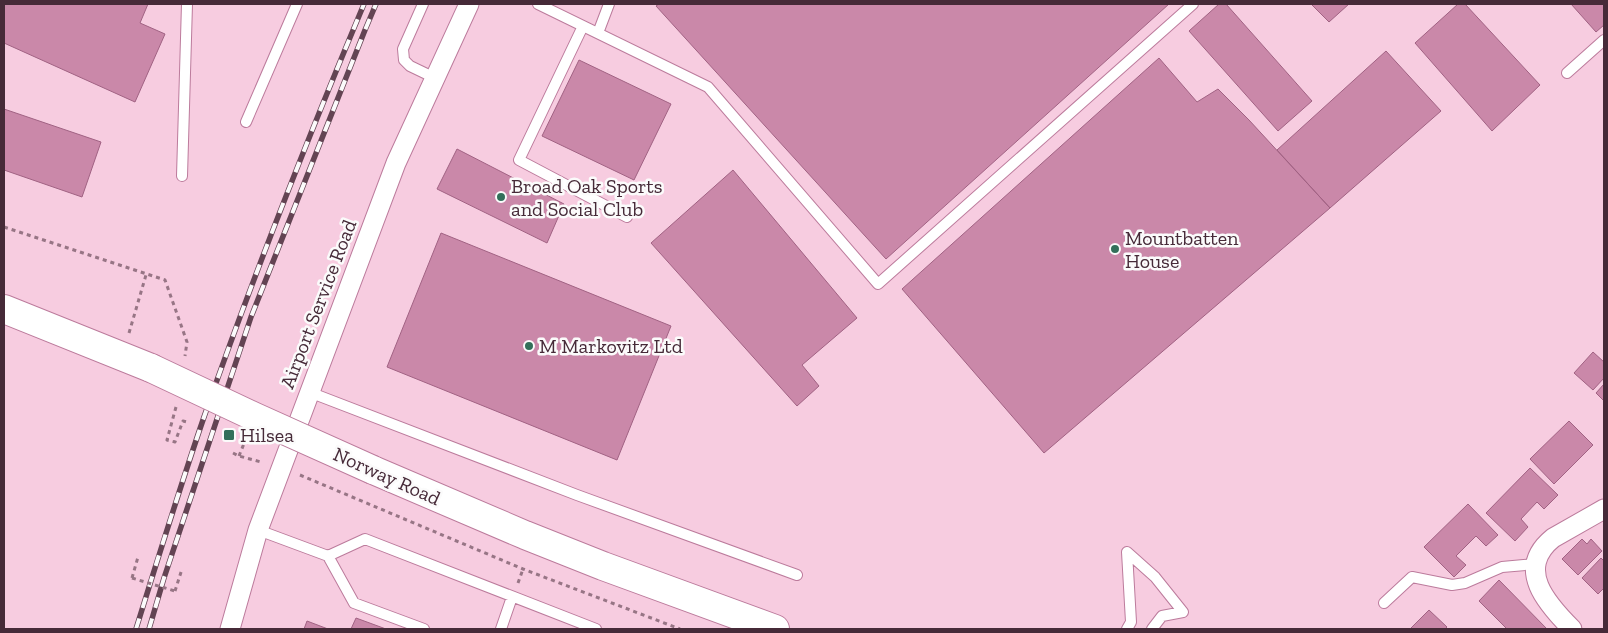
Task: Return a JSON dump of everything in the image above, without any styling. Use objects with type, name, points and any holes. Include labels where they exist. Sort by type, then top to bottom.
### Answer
[{"type":"street","name":"Airport Service Road","points":[[230,629],[258,530],[396,163],[469,4]]},
{"type":"street","name":"Norway Road","points":[[4,309],[151,368],[373,470],[525,535],[594,563],[775,629]]},
{"type":"street","points":[[1572,629],[1545,599],[1537,578],[1536,564],[1546,544],[1566,530],[1604,509]]},
{"type":"lane","points":[[182,176],[187,4]]},
{"type":"lane","points":[[246,122],[297,4]]},
{"type":"lane","points":[[423,4],[403,49],[404,60],[410,66],[435,78]]},
{"type":"lane","points":[[538,4],[708,87],[878,284],[1193,4]]},
{"type":"lane","points":[[598,33],[609,4]]},
{"type":"lane","points":[[583,26],[519,160],[626,217]]},
{"type":"lane","points":[[1567,73],[1604,40]]},
{"type":"lane","points":[[309,392],[577,495],[796,575]]},
{"type":"lane","points":[[258,530],[328,556],[354,602],[424,629]]},
{"type":"lane","points":[[328,556],[365,539],[596,629]]},
{"type":"lane","points":[[1128,629],[1131,622],[1127,552],[1155,577],[1183,612],[1162,616],[1152,629]]},
{"type":"lane","points":[[1384,603],[1412,577],[1452,585],[1465,583],[1502,567],[1536,564]]},
{"type":"lane","points":[[502,629],[512,597]]},
{"type":"path","points":[[4,227],[165,280],[187,342]]},
{"type":"path","points":[[122,357],[146,274]]},
{"type":"path","points":[[175,412],[167,440],[175,442],[182,421],[187,422]]},
{"type":"path","points":[[234,453],[239,456]]},
{"type":"path","points":[[281,466],[523,569],[680,629]]},
{"type":"path","points":[[138,557],[132,578],[174,591],[182,569]]},
{"type":"building","points":[[4,4],[148,4],[140,23],[165,34],[135,102],[4,43]]},
{"type":"building","points":[[659,4],[1169,4],[886,259],[656,6]]},
{"type":"building","points":[[1219,4],[1226,4],[1312,101],[1278,131],[1189,31]]},
{"type":"building","points":[[1311,4],[1349,4],[1329,22]]},
{"type":"building","points":[[1458,4],[1465,4],[1540,85],[1492,131],[1415,43]]},
{"type":"building","points":[[1571,4],[1604,4],[1604,25],[1596,32]]},
{"type":"building","points":[[1386,51],[1441,111],[1330,208],[1277,150]]},
{"type":"building","name":"Mountbatten House","points":[[1159,58],[1197,102],[1218,89],[1330,208],[1044,453],[902,289]]},
{"type":"building","points":[[579,60],[671,104],[634,180],[542,136]]},
{"type":"building","points":[[4,109],[101,142],[82,197],[4,170]]},
{"type":"building","name":"Broad Oak Sports and Social Club","points":[[457,149],[564,204],[547,243],[437,189]]},
{"type":"building","points":[[733,170],[857,318],[802,365],[819,386],[797,406],[651,243]]},
{"type":"building","name":"M Markovitz Ltd","points":[[441,233],[671,326],[617,460],[387,367]]},
{"type":"building","points":[[1593,352],[1604,362],[1604,378],[1593,390],[1574,373]]},
{"type":"building","points":[[1604,384],[1604,401],[1596,393]]},
{"type":"building","points":[[1569,421],[1593,445],[1554,484],[1530,459]]},
{"type":"building","points":[[1530,468],[1558,495],[1544,509],[1537,502],[1521,519],[1528,527],[1515,541],[1486,513]]},
{"type":"building","points":[[1468,504],[1498,535],[1486,546],[1476,536],[1456,556],[1466,565],[1454,577],[1424,547]]},
{"type":"building","points":[[1582,539],[1587,544],[1591,539],[1602,551],[1578,575],[1562,559]]},
{"type":"building","points":[[1601,558],[1604,561],[1604,588],[1598,594],[1582,578]]},
{"type":"building","points":[[1499,580],[1547,629],[1507,629],[1479,601]]},
{"type":"building","points":[[1429,610],[1447,627],[1445,629],[1410,629]]},
{"type":"building","points":[[356,618],[386,629],[351,629]]},
{"type":"building","points":[[307,621],[328,629],[304,629]]},
{"type":"railway","points":[[136,629],[204,417],[281,209],[364,4]]},
{"type":"railway","points":[[149,629],[164,578],[251,317],[376,4]]},
{"type":"place","name":"Broad Oak Sports and Social Club","points":[[501,197]]},
{"type":"place","name":"Mountbatten House","points":[[1115,249]]},
{"type":"place","name":"M Markovitz Ltd","points":[[529,346]]},
{"type":"place","name":"Hilsea","points":[[229,435]]}]
